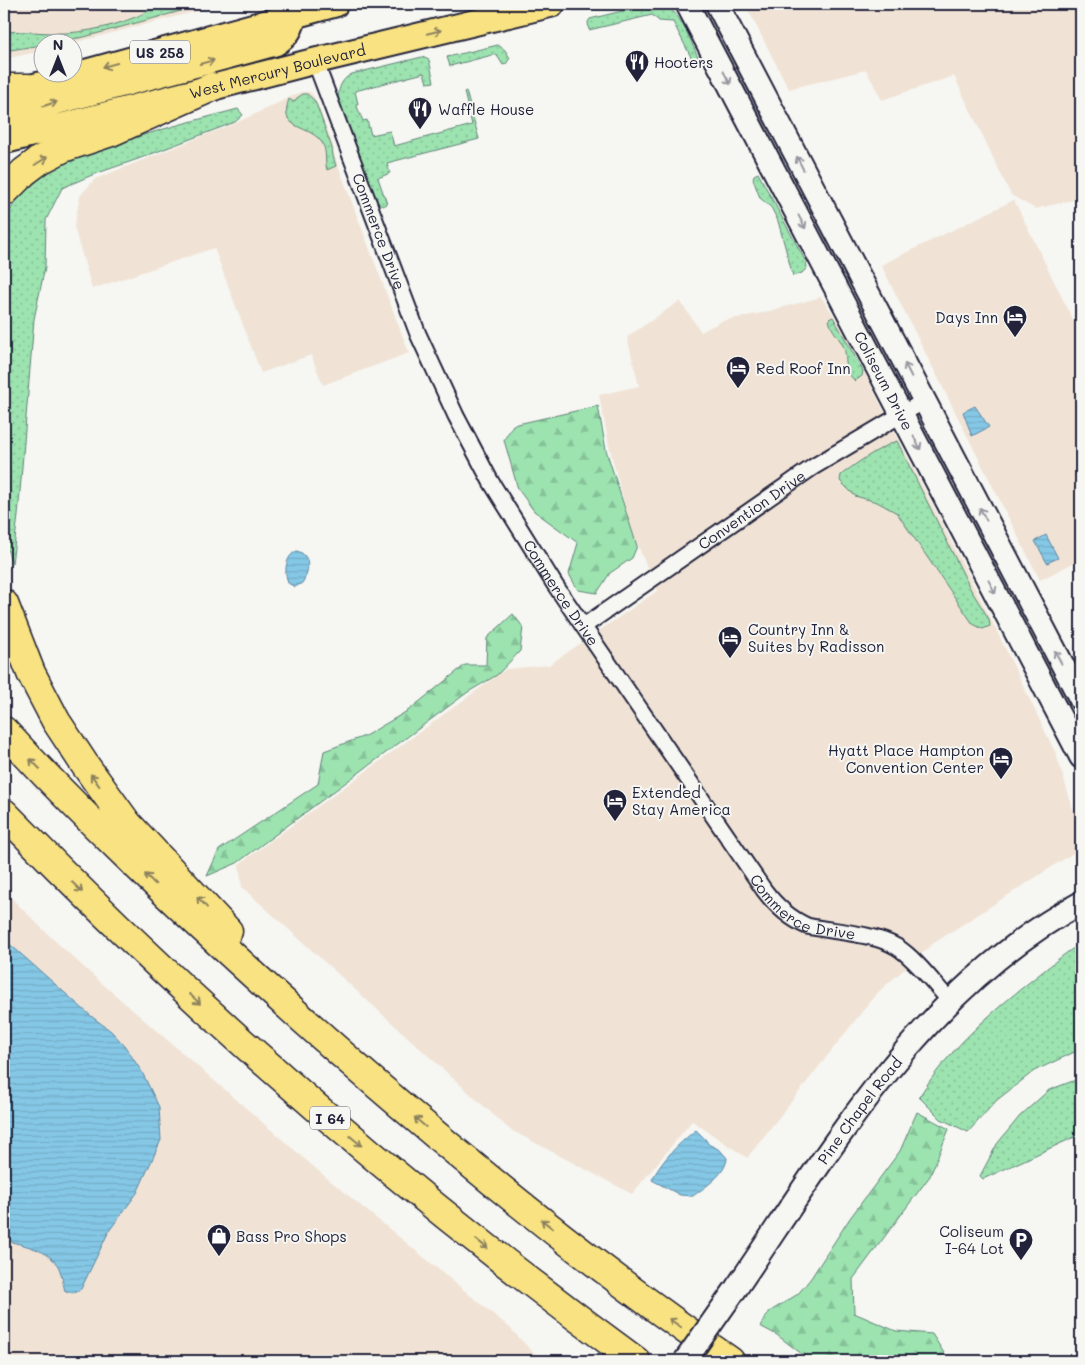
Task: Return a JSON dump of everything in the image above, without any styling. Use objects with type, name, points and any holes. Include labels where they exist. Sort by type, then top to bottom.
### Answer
[{"type":"highway","points":[[4,192],[24,172],[40,160],[63,148],[111,132],[212,87]]},
{"type":"highway","points":[[4,604],[31,673],[56,721],[94,779],[127,822],[328,1042]]},
{"type":"highway","points":[[4,731],[171,900],[328,1042],[455,1152],[661,1314],[730,1361]]},
{"type":"highway","name":"I 64","points":[[4,813],[42,853],[225,1026],[351,1137],[487,1249],[636,1361]]},
{"type":"highway","points":[[4,823],[42,853]]},
{"type":"main road","name":"US 258","points":[[12,90],[291,10],[335,4]]},
{"type":"main road","name":"West Mercury Boulevard","points":[[4,140],[315,61],[552,4]]},
{"type":"main road","points":[[4,120],[59,101],[275,44],[282,39],[291,25],[291,10]]},
{"type":"street","name":"Coliseum Drive","points":[[687,4],[1081,757]]},
{"type":"street","name":"Coliseum Drive","points":[[717,4],[1081,700]]},
{"type":"street","name":"Commerce Drive","points":[[315,61],[404,300],[441,385],[491,482],[529,545],[764,890],[778,906],[797,922],[807,926],[876,939],[898,947],[951,1002]]},
{"type":"street","name":"Convention Drive","points":[[584,626],[813,468],[924,401]]},
{"type":"street","name":"Pine Chapel Road","points":[[685,1361],[862,1104],[887,1071],[951,1002],[986,969],[1025,938],[1081,903]]},
{"type":"shaded area","points":[[4,4],[225,4],[82,41],[82,32],[32,32],[32,53],[4,59]]},
{"type":"shaded area","points":[[745,4],[1081,4],[1081,198],[1035,209],[1011,195],[954,76],[882,100],[866,70],[789,89]]},
{"type":"shaded area","points":[[301,92],[310,92],[315,98],[333,145],[337,163],[409,353],[323,385],[311,355],[261,373],[214,248],[92,289],[74,227],[80,196],[95,179],[238,122]]},
{"type":"shaded area","points":[[1014,200],[1081,336],[1081,559],[1040,580],[881,265]]},
{"type":"shaded area","points":[[821,297],[845,335],[991,619],[1056,754],[1081,835],[1081,848],[934,943],[876,994],[747,1158],[692,1121],[632,1194],[509,1129],[242,887],[239,864],[506,669],[549,665],[657,591],[631,529],[610,450],[599,395],[639,386],[627,337],[680,301],[701,332],[722,321],[762,313]]},
{"type":"shaded area","points":[[4,891],[98,980],[322,1174],[509,1327],[541,1361],[4,1361]]},
{"type":"green space","points":[[162,4],[207,4],[84,37],[82,37],[82,32],[74,32],[116,24]]},
{"type":"green space","points":[[650,4],[662,4],[675,13],[689,38],[700,62],[699,64],[692,59],[673,22],[659,21],[652,15],[589,30],[588,22],[590,19]]},
{"type":"green space","points":[[19,31],[34,32],[32,32],[32,47],[4,51],[4,32]]},
{"type":"green space","points":[[498,45],[505,50],[510,58],[503,65],[496,54],[450,66],[447,57]]},
{"type":"green space","points":[[422,57],[429,60],[434,82],[427,83],[424,73],[355,91],[358,104],[356,104],[363,121],[367,120],[371,135],[390,131],[394,146],[472,125],[464,92],[466,91],[479,139],[387,163],[390,173],[378,178],[387,204],[383,206],[376,200],[338,98],[339,90],[343,81],[352,74]]},
{"type":"green space","points":[[303,94],[307,94],[314,100],[332,148],[336,166],[327,170],[325,151],[320,140],[295,125],[287,116],[289,99],[294,102]]},
{"type":"green space","points":[[238,109],[243,115],[235,122],[62,188],[46,220],[45,267],[34,319],[18,516],[12,563],[4,540],[4,221],[17,199],[49,170],[93,150]]},
{"type":"green space","points":[[758,173],[806,262],[807,268],[802,273],[793,276],[778,221],[771,207],[760,198],[753,179],[754,175]]},
{"type":"green space","points":[[833,317],[863,371],[862,376],[855,381],[848,372],[844,348],[830,323],[829,319]]},
{"type":"green space","points":[[598,406],[606,450],[637,546],[632,558],[610,573],[597,593],[578,590],[569,574],[578,543],[534,511],[518,489],[504,440],[513,425]]},
{"type":"green space","points":[[897,441],[971,590],[989,619],[990,626],[983,629],[973,624],[897,513],[877,502],[855,496],[840,481],[841,475],[854,465]]},
{"type":"green space","points":[[513,614],[523,627],[520,651],[497,675],[468,692],[237,863],[207,876],[219,850],[318,784],[324,751],[365,736],[409,710],[465,665],[486,665],[487,638]]},
{"type":"green space","points":[[1081,944],[1081,1049],[1034,1071],[997,1100],[968,1132],[941,1119],[919,1097],[931,1079],[959,1045],[990,1015],[1061,957]]},
{"type":"green space","points":[[1081,1078],[1081,1134],[983,1179],[980,1176],[997,1144],[1020,1116],[1049,1090]]},
{"type":"green space","points":[[917,1112],[949,1129],[930,1176],[853,1279],[854,1313],[896,1331],[932,1334],[949,1361],[811,1361],[777,1335],[760,1326],[769,1312],[798,1294],[811,1278],[850,1218],[900,1151]]},
{"type":"water","points":[[975,406],[989,427],[972,436],[963,412]]},
{"type":"water","points":[[1046,535],[1058,558],[1047,563],[1035,541]]},
{"type":"water","points":[[297,551],[305,556],[308,565],[302,583],[295,587],[288,583],[286,565],[293,553]]},
{"type":"water","points":[[4,939],[91,1016],[111,1031],[124,1045],[142,1072],[159,1107],[161,1140],[137,1193],[109,1231],[81,1289],[73,1293],[65,1291],[59,1268],[49,1256],[27,1246],[4,1240]]},
{"type":"water","points":[[696,1130],[708,1144],[720,1150],[727,1158],[726,1164],[714,1180],[693,1196],[680,1195],[652,1180],[660,1166],[671,1153]]},
{"type":"place","name":"Hooters","points":[[637,83]]},
{"type":"place","name":"Waffle House","points":[[420,130]]},
{"type":"place","name":"Days Inn","points":[[1015,338]]},
{"type":"place","name":"Red Roof Inn","points":[[738,389]]},
{"type":"place","name":"Country Inn & Suites by Radisson","points":[[730,659]]},
{"type":"place","name":"Hyatt Place Hampton Convention Center","points":[[1001,780]]},
{"type":"place","name":"Extended Stay America","points":[[615,822]]},
{"type":"place","name":"Bass Pro Shops","points":[[219,1257]]},
{"type":"place","name":"Coliseum I-64 Lot","points":[[1021,1261]]}]
